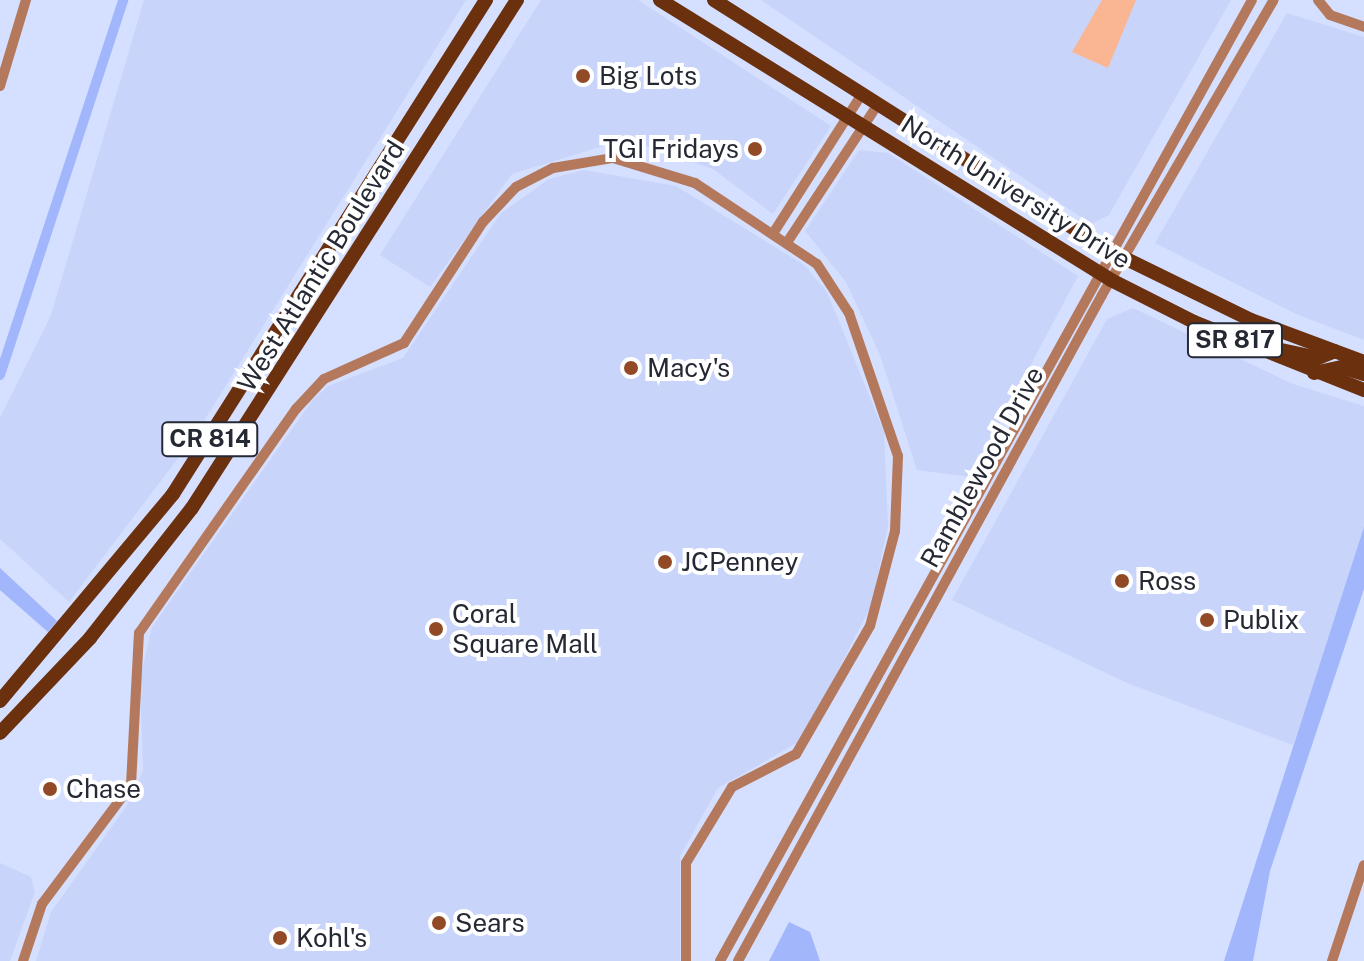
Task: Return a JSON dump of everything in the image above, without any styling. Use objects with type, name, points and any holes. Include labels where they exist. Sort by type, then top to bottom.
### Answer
[{"type":"main road","name":"West Atlantic Boulevard","points":[[0,701],[72,622],[193,466],[486,0]]},
{"type":"main road","name":"West Atlantic Boulevard","points":[[0,733],[90,638],[234,447],[517,0]]},
{"type":"main road","name":"North University Drive","points":[[660,0],[1111,280],[1244,343],[1314,373],[1364,390]]},
{"type":"main road","name":"North University Drive","points":[[714,0],[1110,251],[1364,362]]},
{"type":"main road","points":[[1244,343],[1318,358],[1335,351]]},
{"type":"main road","points":[[1314,373],[1342,367],[1364,374]]},
{"type":"street","points":[[0,86],[26,0]]},
{"type":"street","name":"Ramblewood Drive","points":[[720,961],[1097,272],[1252,0]]},
{"type":"street","name":"Ramblewood Drive","points":[[738,961],[1111,280],[1274,0]]},
{"type":"street","points":[[1318,0],[1330,15],[1364,27]]},
{"type":"street","points":[[0,41],[12,44]]},
{"type":"street","points":[[774,232],[862,94]]},
{"type":"street","points":[[788,241],[878,104]]},
{"type":"street","points":[[23,961],[42,904],[131,785],[137,756],[132,665],[139,633],[309,393],[404,343],[501,200],[553,168],[628,160],[695,183],[788,241],[831,281],[888,409],[898,456],[895,531],[870,626],[832,701],[796,754],[725,794],[686,863],[686,961]]},
{"type":"street","points":[[1332,961],[1364,865]]},
{"type":"shaded area","points":[[144,0],[466,0],[192,440],[69,602],[0,539],[0,418],[51,315]]},
{"type":"shaded area","points":[[541,0],[638,0],[831,126],[773,214],[713,169],[626,139],[512,174],[430,287],[380,255]]},
{"type":"shaded area","points":[[761,0],[1231,0],[1109,215],[1091,224]]},
{"type":"shaded area","points":[[1102,0],[1136,0],[1108,68],[1072,52]]},
{"type":"shaded area","points":[[1287,13],[1364,37],[1364,340],[1296,314],[1155,243]]},
{"type":"shaded area","points":[[859,150],[888,153],[1078,276],[971,477],[917,470],[880,355],[846,282],[805,231]]},
{"type":"shaded area","points":[[584,170],[676,186],[804,265],[827,292],[884,432],[888,526],[871,606],[802,740],[718,788],[680,856],[680,961],[36,961],[51,912],[130,801],[143,770],[140,679],[152,627],[311,402],[328,386],[403,358],[501,213],[549,179]]},
{"type":"shaded area","points":[[1133,308],[1293,384],[1364,406],[1364,534],[1293,745],[1127,683],[952,600],[1107,319]]},
{"type":"shaded area","points":[[0,863],[31,877],[35,892],[10,961],[0,961]]},
{"type":"water","points":[[1364,527],[1364,589],[1270,871],[1253,961],[1224,961]]},
{"type":"water","points":[[0,568],[57,621],[48,632],[0,590]]},
{"type":"water","points":[[789,922],[810,932],[820,961],[769,961]]},
{"type":"waterway","points":[[0,375],[123,0]]},
{"type":"place","name":"Big Lots","points":[[583,76]]},
{"type":"place","name":"TGI Fridays","points":[[755,149]]},
{"type":"place","name":"Macy's","points":[[631,368]]},
{"type":"place","name":"JCPenney","points":[[665,562]]},
{"type":"place","name":"Ross","points":[[1122,581]]},
{"type":"place","name":"Publix","points":[[1207,620]]},
{"type":"place","name":"Coral Square Mall","points":[[436,629]]},
{"type":"place","name":"Chase","points":[[50,789]]},
{"type":"place","name":"Sears","points":[[439,923]]},
{"type":"place","name":"Kohl's","points":[[280,938]]}]
